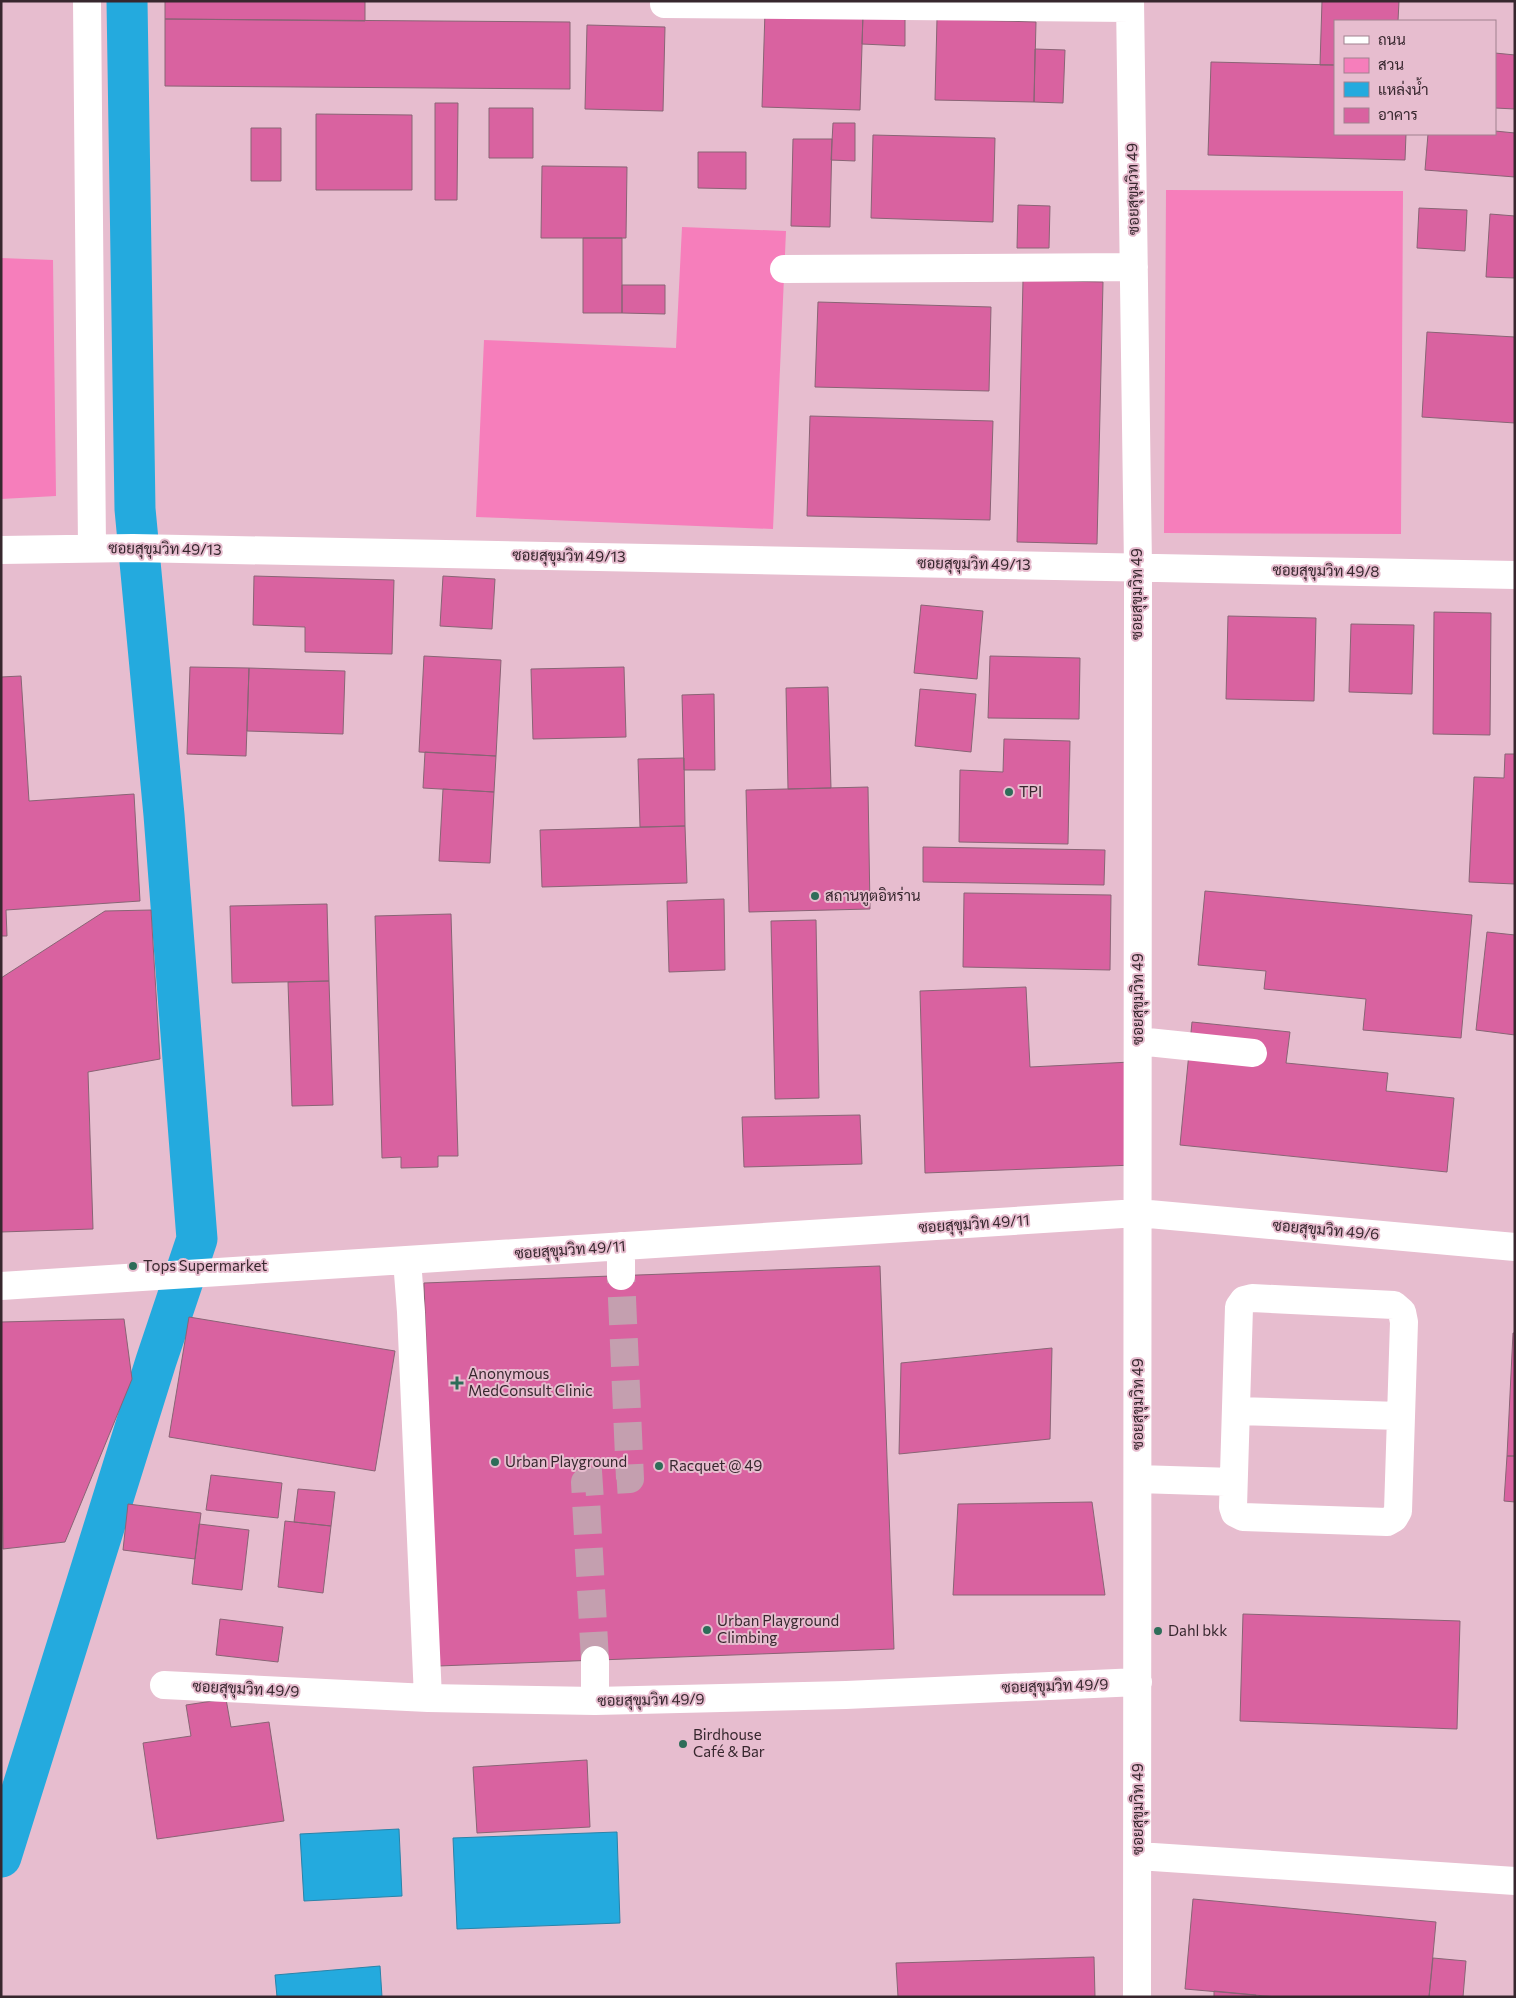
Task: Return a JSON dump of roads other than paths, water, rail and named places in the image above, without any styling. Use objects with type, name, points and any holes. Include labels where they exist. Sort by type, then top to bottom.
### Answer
[{"type":"street","points":[[87,1],[92,548]]},
{"type":"street","points":[[664,4],[1130,4]]},
{"type":"street","name":"ซอยสุขุมวิท 49","points":[[1130,4],[1138,567],[1138,1997]]},
{"type":"street","points":[[784,269],[1134,267]]},
{"type":"street","name":"ซอยสุขุมวิท 49/13","points":[[1,550],[92,548],[1138,567]]},
{"type":"street","name":"ซอยสุขุมวิท 49/8","points":[[1138,567],[1515,574]]},
{"type":"street","points":[[1138,1041],[1253,1053]]},
{"type":"street","name":"ซอยสุขุมวิท 49/11","points":[[1,1286],[1138,1213]]},
{"type":"street","name":"ซอยสุขุมวิท 49/6","points":[[1138,1213],[1515,1247]]},
{"type":"street","points":[[621,1246],[621,1276]]},
{"type":"street","points":[[407,1260],[411,1312],[428,1698]]},
{"type":"street","points":[[1252,1298],[1394,1305],[1402,1312],[1404,1322],[1398,1511],[1394,1518],[1387,1522],[1242,1517],[1235,1513],[1232,1507],[1236,1411],[1239,1307],[1244,1300],[1252,1298]]},
{"type":"street","points":[[1236,1411],[1400,1416]]},
{"type":"street","points":[[1138,1479],[1233,1482]]},
{"type":"street","points":[[595,1660],[595,1701]]},
{"type":"street","name":"ซอยสุขุมวิท 49/9","points":[[164,1685],[428,1698],[595,1701],[846,1695],[1138,1682]]},
{"type":"street","points":[[1138,1856],[1515,1882]]},
{"type":"water","points":[[399,1829],[402,1896],[304,1901],[300,1834]]},
{"type":"water","points":[[617,1832],[620,1923],[457,1929],[453,1838]]},
{"type":"water","points":[[380,1966],[382,1997],[277,1997],[275,1975]]},
{"type":"waterway","points":[[1,1857],[156,1361],[197,1239],[164,815],[135,509],[127,1]]},
{"type":"tunnel","points":[[595,1660],[585,1482],[630,1479],[621,1276]]},
{"type":"place","name":"TPI","points":[[1009,792]]},
{"type":"place","name":"สถานทูตอิหร่าน","points":[[815,896]]},
{"type":"place","name":"Tops Supermarket","points":[[133,1266]]},
{"type":"place","name":"Anonymous MedConsult Clinic","points":[[457,1383]]},
{"type":"place","name":"Urban Playground","points":[[495,1462]]},
{"type":"place","name":"Racquet @ 49","points":[[659,1466]]},
{"type":"place","name":"Urban Playground Climbing","points":[[707,1630]]},
{"type":"place","name":"Dahl bkk","points":[[1158,1631]]},
{"type":"place","name":"Birdhouse Café & Bar","points":[[683,1744]]}]
